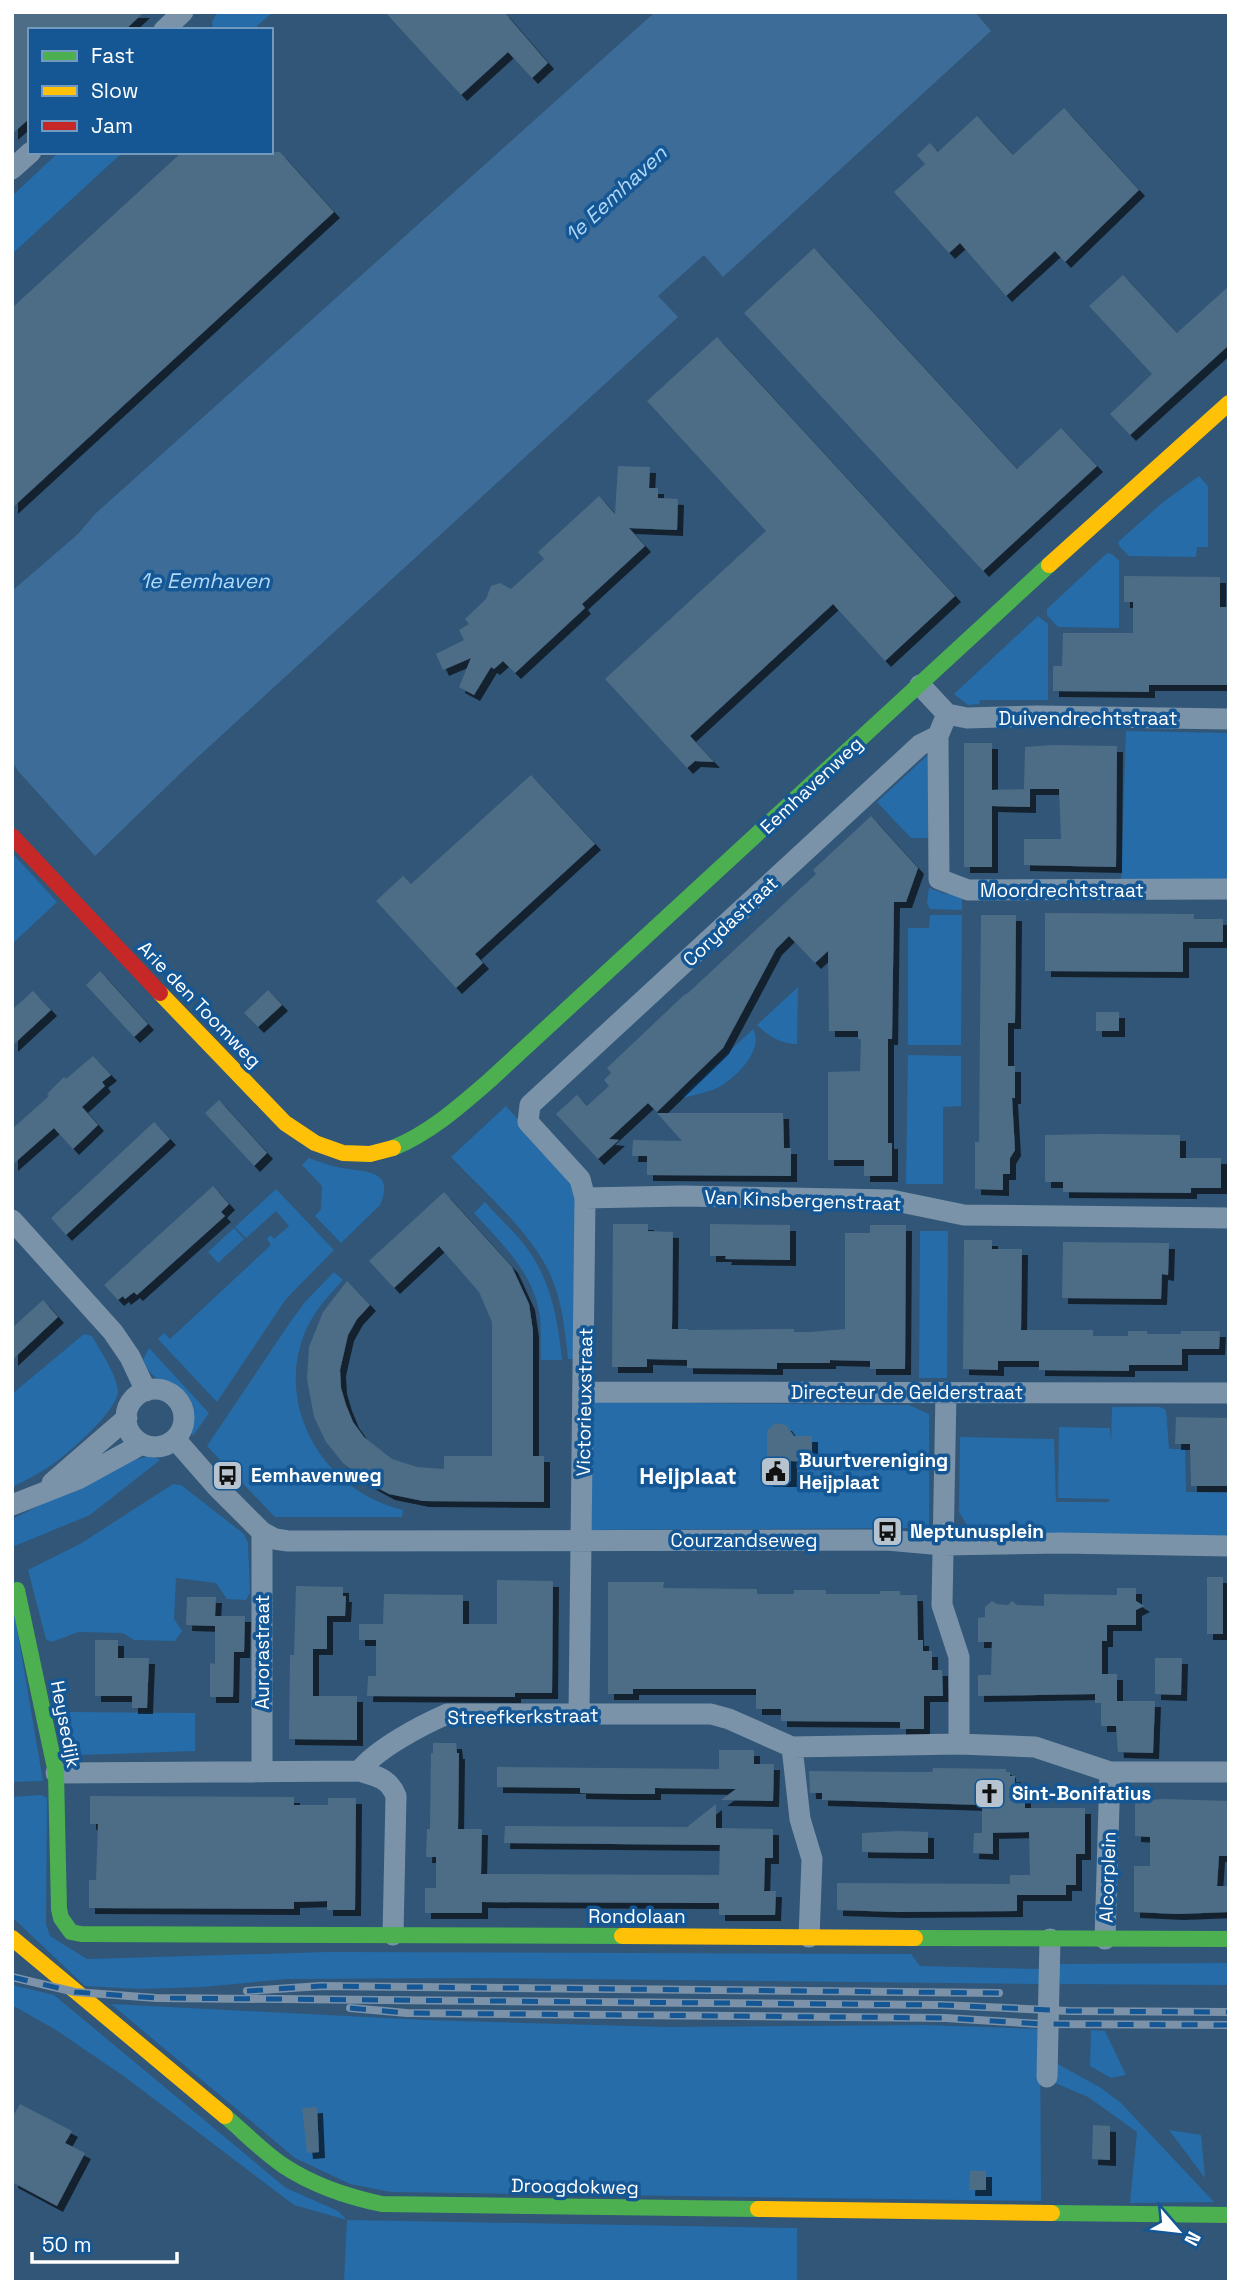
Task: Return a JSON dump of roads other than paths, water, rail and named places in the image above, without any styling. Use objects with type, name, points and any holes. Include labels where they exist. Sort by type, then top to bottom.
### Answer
[{"type":"street","points":[[166,28],[183,12]]},
{"type":"street","points":[[12,169],[29,154]]},
{"type":"street","name":"Eemhavenweg","points":[[383,1153],[423,1135],[490,1080],[990,618],[1229,402]]},
{"type":"street","points":[[920,685],[947,714]]},
{"type":"street","name":"Duivendrechtstraat","points":[[947,714],[967,718],[1038,716],[1229,719]]},
{"type":"street","name":"Moordrechtstraat","points":[[947,714],[938,736],[939,879],[968,890],[1229,889]]},
{"type":"street","name":"Corydastraat","points":[[527,1112],[530,1105],[920,745],[938,736]]},
{"type":"street","name":"Arie den Toomweg","points":[[12,836],[73,904],[285,1123],[298,1134],[328,1149],[355,1154],[383,1153]]},
{"type":"street","name":"Victorieuxstraat","points":[[527,1112],[528,1122],[580,1179],[585,1198],[585,1392],[579,1713]]},
{"type":"street","name":"Van Kinsbergenstraat","points":[[585,1198],[682,1196],[891,1200],[964,1215],[1229,1218]]},
{"type":"street","points":[[12,1220],[113,1332],[130,1357],[146,1391]]},
{"type":"street","points":[[146,1391],[167,1392],[182,1406],[184,1420],[180,1434],[162,1446],[142,1444],[131,1433],[127,1418],[130,1405],[139,1394],[146,1391]]},
{"type":"street","name":"Directeur de Gelderstraat","points":[[585,1392],[1229,1393]]},
{"type":"street","points":[[946,1392],[943,1605],[959,1657],[959,1744],[1035,1747],[1110,1772],[1229,1772]]},
{"type":"street","points":[[43,1491],[127,1418]]},
{"type":"street","points":[[175,1439],[261,1532]]},
{"type":"street","points":[[12,1504],[78,1479],[142,1444]]},
{"type":"street","name":"Courzandseweg","points":[[261,1532],[275,1539],[288,1541],[887,1540],[943,1545],[1061,1543],[1229,1546]]},
{"type":"street","name":"Aurorastraat","points":[[261,1532],[262,1772]]},
{"type":"street","name":"Heysedijk","points":[[17,1590],[56,1773],[59,1909]]},
{"type":"street","name":"Streefkerkstraat","points":[[359,1771],[367,1761],[427,1723],[447,1714],[718,1715],[792,1747],[959,1744]]},
{"type":"street","points":[[792,1747],[800,1819],[812,1859],[808,1937]]},
{"type":"street","points":[[56,1773],[359,1771],[381,1777],[389,1783],[396,1796],[393,1934]]},
{"type":"street","name":"Alcorplein","points":[[1105,1939],[1110,1772]]},
{"type":"street","name":"Rondolaan","points":[[59,1909],[66,1928],[81,1934],[1229,1939]]},
{"type":"street","name":"Droogdokweg","points":[[12,1938],[283,2165],[305,2179],[359,2200],[382,2204],[1229,2215]]},
{"type":"street","points":[[1047,2077],[1049,1939]]},
{"type":"water","name":"1e Eemhaven","points":[[655,12],[975,12],[991,31],[723,277],[704,255],[658,296],[678,317],[187,767],[95,856],[12,761],[12,591]]},
{"type":"railway","points":[[12,1977],[75,1992],[156,1998],[941,2005],[1069,2011],[1229,2012]]},
{"type":"railway","points":[[247,1991],[321,1986],[999,1993]]},
{"type":"railway","points":[[350,2008],[407,2013],[946,2018],[1041,2024],[1229,2025]]},
{"type":"place","name":"Buurtvereniging Heijplaat","points":[[776,1471]]},
{"type":"place","name":"Eemhavenweg","points":[[228,1475]]},
{"type":"place","name":"Neptunusplein","points":[[887,1531]]},
{"type":"place","name":"Sint-Bonifatius","points":[[989,1793]]},
{"type":"district","name":"Heijplaat","points":[[688,1476]]}]
